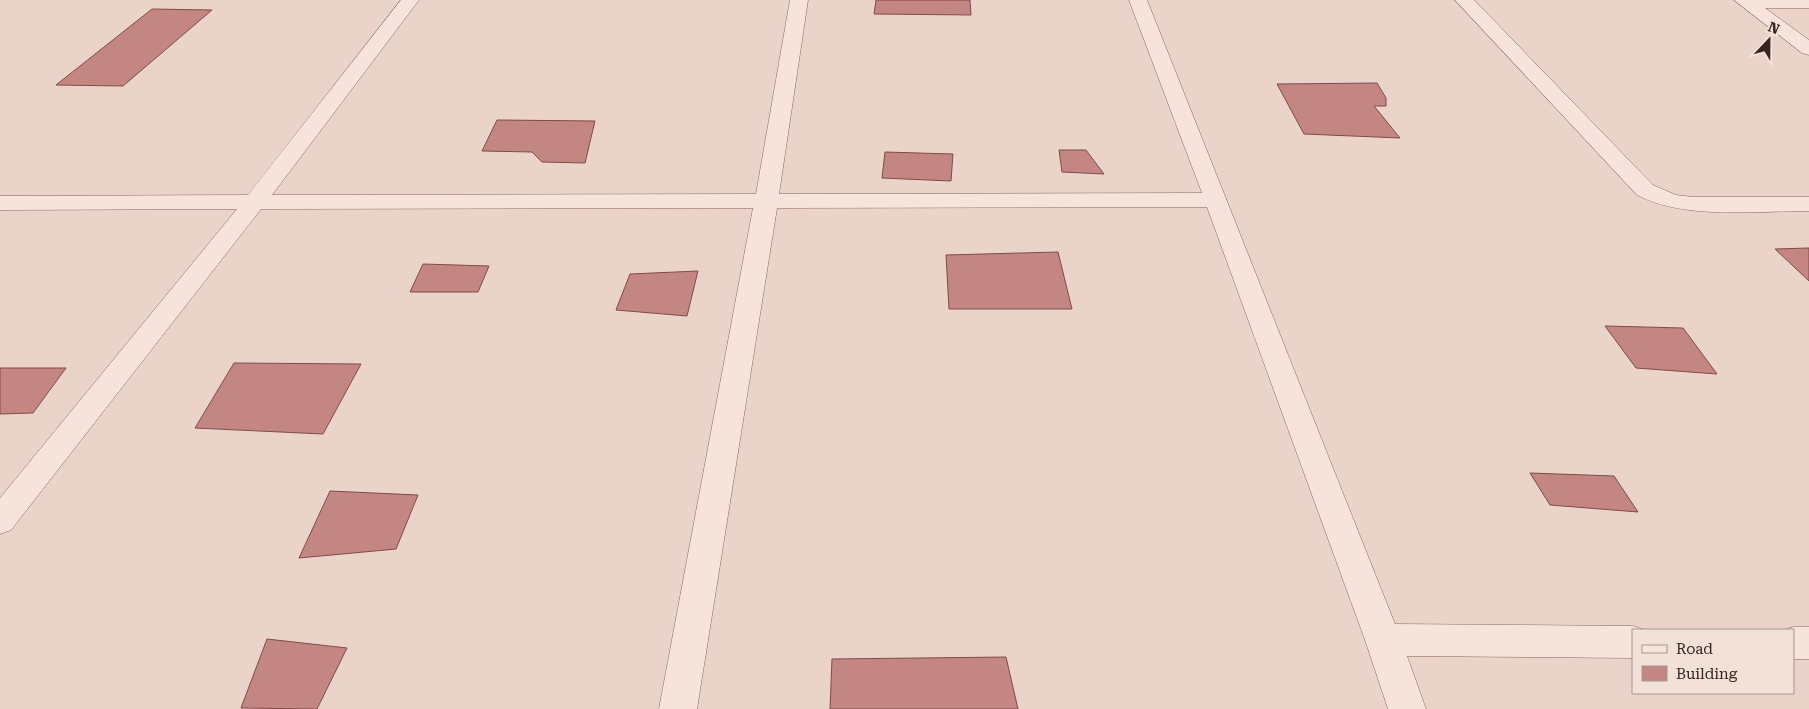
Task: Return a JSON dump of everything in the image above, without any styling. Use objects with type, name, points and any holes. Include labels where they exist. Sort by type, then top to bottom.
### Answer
[{"type":"street","points":[[0,521],[255,202],[410,0]]},
{"type":"street","points":[[678,709],[766,203],[799,0]]},
{"type":"street","points":[[1138,0],[1383,640],[1407,709]]},
{"type":"street","points":[[1464,0],[1645,190],[1674,203],[1809,204]]},
{"type":"street","points":[[1745,2],[1809,3]]},
{"type":"street","points":[[1745,2],[1809,49]]},
{"type":"street","points":[[0,203],[766,203],[1216,200]]},
{"type":"street","points":[[1383,640],[1632,642]]},
{"type":"street","points":[[1794,643],[1809,643]]},
{"type":"building","points":[[876,0],[970,0],[971,15],[874,14]]},
{"type":"building","points":[[152,9],[212,10],[123,86],[56,85]]},
{"type":"building","points":[[1377,83],[1386,98],[1386,106],[1374,106],[1400,138],[1304,134],[1277,84]]},
{"type":"building","points":[[497,120],[595,121],[585,163],[542,162],[532,152],[482,151]]},
{"type":"building","points":[[1059,150],[1086,150],[1104,174],[1062,172]]},
{"type":"building","points":[[885,152],[953,154],[951,181],[882,178]]},
{"type":"building","points":[[1809,248],[1809,281],[1775,249]]},
{"type":"building","points":[[1058,252],[1072,309],[949,309],[946,255]]},
{"type":"building","points":[[423,264],[489,266],[478,292],[410,292]]},
{"type":"building","points":[[698,271],[687,316],[616,310],[630,274]]},
{"type":"building","points":[[1605,326],[1683,328],[1717,374],[1636,368]]},
{"type":"building","points":[[234,363],[361,364],[323,434],[195,428]]},
{"type":"building","points":[[0,368],[66,368],[33,413],[0,414]]},
{"type":"building","points":[[1530,473],[1614,476],[1638,512],[1550,505]]},
{"type":"building","points":[[330,491],[418,495],[396,549],[299,558]]},
{"type":"building","points":[[267,639],[347,648],[317,709],[241,708]]},
{"type":"building","points":[[1006,657],[1018,709],[830,709],[832,659]]}]
